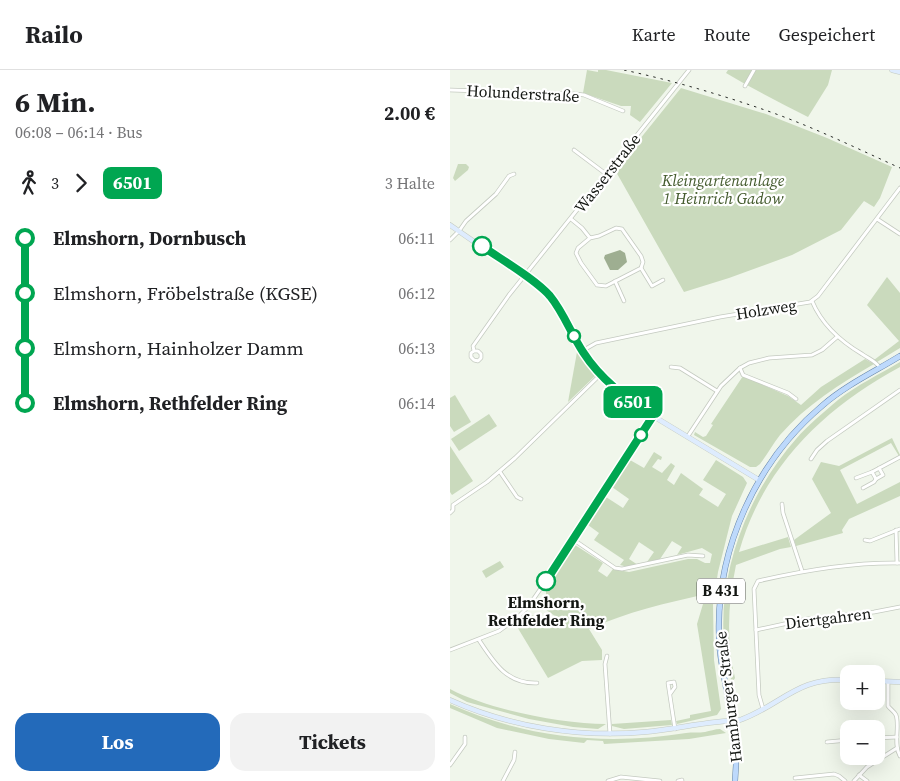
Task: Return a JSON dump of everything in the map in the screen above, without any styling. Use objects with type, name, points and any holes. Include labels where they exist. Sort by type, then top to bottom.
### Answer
[{"type":"main road","name":"Hamburger Straße","points":[[735,781],[736,757],[719,636],[720,600],[727,563],[746,503],[787,439],[802,423],[839,392],[900,356]]},
{"type":"street","name":"Wasserstraße","points":[[474,351],[473,346],[509,295],[689,70]]},
{"type":"street","points":[[745,86],[754,70]]},
{"type":"street","points":[[892,70],[900,72]]},
{"type":"street","name":"Holunderstraße","points":[[450,90],[576,94],[584,95],[623,111]]},
{"type":"street","points":[[574,150],[606,174]]},
{"type":"street","points":[[450,240],[466,221],[496,194],[509,176],[514,174]]},
{"type":"street","name":"Holzweg","points":[[582,351],[596,343],[720,317],[812,301],[818,296],[900,188]]},
{"type":"street","points":[[571,219],[590,238]]},
{"type":"street","points":[[877,219],[900,234]]},
{"type":"street","points":[[450,225],[545,291],[556,304],[582,351],[600,375],[618,392],[653,416],[760,480]]},
{"type":"street","points":[[642,268],[606,286],[597,285],[581,263],[576,251],[590,238],[620,228],[641,256],[642,268],[652,286],[663,280]]},
{"type":"street","points":[[615,281],[624,301]]},
{"type":"street","points":[[812,301],[821,317],[837,338],[875,362],[880,368]]},
{"type":"street","points":[[688,436],[725,381],[740,368],[749,363],[769,358],[812,355],[837,338]]},
{"type":"street","points":[[671,366],[680,368],[718,391]]},
{"type":"street","points":[[740,368],[744,375],[788,393],[796,399]]},
{"type":"street","points":[[450,514],[453,510],[451,504],[500,472],[600,375]]},
{"type":"street","points":[[811,459],[827,441],[900,390]]},
{"type":"street","points":[[450,650],[479,640],[506,627],[521,614],[574,540],[604,490],[653,416]]},
{"type":"street","points":[[856,478],[900,457]]},
{"type":"street","points":[[863,488],[883,475],[879,468]]},
{"type":"street","points":[[500,472],[517,497],[521,499]]},
{"type":"street","points":[[872,472],[876,479]]},
{"type":"street","points":[[782,504],[783,513],[802,571]]},
{"type":"street","points":[[763,709],[759,695],[755,585],[758,581],[802,571],[852,564],[899,563],[898,530],[870,541],[865,540]]},
{"type":"street","points":[[574,540],[615,568],[622,570],[688,555],[702,556]]},
{"type":"street","name":"Diertgahren","points":[[756,630],[799,620],[874,612],[900,607]]},
{"type":"street","points":[[479,640],[497,667],[507,676],[526,683],[537,683]]},
{"type":"street","points":[[607,656],[605,664],[610,734]]},
{"type":"street","points":[[450,700],[483,714],[528,725],[570,732],[610,734],[675,729],[740,720],[808,684],[840,680]]},
{"type":"street","points":[[900,682],[888,681],[888,706],[897,715],[897,748],[900,756]]},
{"type":"street","points":[[670,694],[675,729]]},
{"type":"street","points":[[450,765],[465,744],[465,737]]},
{"type":"street","points":[[885,738],[897,737]]},
{"type":"street","points":[[827,742],[840,741]]},
{"type":"street","points":[[854,781],[872,763],[897,748]]},
{"type":"street","points":[[503,781],[514,760],[515,752]]},
{"type":"street","points":[[795,778],[834,774],[845,781]]},
{"type":"street","points":[[859,775],[867,781]]},
{"type":"street","points":[[608,781],[621,777],[660,781]]},
{"type":"green space","points":[[587,70],[598,72],[598,70],[606,70],[672,83],[640,122],[630,115],[631,106],[621,106],[583,93]]},
{"type":"green space","points":[[728,70],[832,70],[828,85],[808,117],[726,73]]},
{"type":"green space","name":"Kleingartenanlage 1 Heinrich Gadow","points":[[681,88],[766,114],[827,138],[892,167],[880,198],[874,207],[864,201],[841,230],[792,255],[684,292],[615,170]]},
{"type":"green space","points":[[458,164],[466,164],[469,167],[455,181],[453,178]]},
{"type":"green space","points":[[887,277],[900,293],[900,348],[877,362],[874,360],[899,341],[867,305]]},
{"type":"green space","points":[[577,352],[595,376],[568,402]]},
{"type":"green space","points":[[865,359],[874,364],[836,387],[801,414],[780,435],[756,467],[750,467],[694,435],[695,432],[703,437],[706,436],[713,425],[711,424],[743,376],[788,396],[801,405],[821,387]]},
{"type":"green space","points":[[900,362],[900,367],[846,401],[822,421],[780,467],[764,493],[750,521],[739,552],[788,537],[791,547],[780,549],[736,565],[731,593],[729,622],[730,650],[735,678],[732,683],[724,642],[723,615],[726,587],[740,533],[764,483],[796,439],[827,409],[845,395]]},
{"type":"green space","points":[[455,395],[471,422],[454,432],[450,426],[450,398]]},
{"type":"green space","points":[[489,414],[497,426],[459,451],[451,439]]},
{"type":"green space","points":[[892,438],[899,456],[891,443],[840,470],[857,504],[900,482],[900,496],[849,519],[842,530],[843,533],[796,546],[794,540],[831,513],[812,479],[821,462],[839,466]]},
{"type":"green space","points":[[450,446],[473,481],[452,495],[450,492]]},
{"type":"green space","points":[[654,452],[662,457],[652,467],[662,473],[671,463],[675,466],[667,480],[674,485],[681,473],[703,489],[699,495],[718,507],[726,494],[703,480],[716,460],[743,477],[747,483],[732,516],[718,572],[713,605],[714,660],[721,709],[717,715],[677,724],[676,721],[690,718],[690,715],[711,711],[697,624],[706,594],[632,613],[589,629],[602,650],[602,660],[582,661],[548,678],[516,625],[529,613],[549,626],[555,616],[536,603],[539,599],[546,596],[546,590],[575,545],[603,563],[598,571],[607,577],[613,569],[629,572],[688,559],[697,559],[710,563],[712,554],[702,548],[677,555],[682,547],[672,541],[660,559],[647,562],[654,552],[639,542],[629,559],[638,565],[628,567],[620,565],[624,560],[594,540],[599,533],[588,525],[606,497],[623,508],[629,499],[612,487],[630,460],[644,468]]},
{"type":"green space","points":[[500,561],[504,567],[486,578],[482,571]]},
{"type":"green space","points":[[450,689],[466,697],[526,714],[568,721],[606,724],[598,729],[573,727],[529,719],[467,702],[450,693]]},
{"type":"green space","points":[[450,704],[478,716],[507,725],[536,732],[566,736],[626,739],[703,732],[716,729],[726,733],[689,739],[604,744],[603,741],[587,740],[584,743],[549,739],[497,728],[450,708]]},
{"type":"green space","points":[[671,720],[672,725],[624,729],[612,726],[612,724]]},
{"type":"shaded area","points":[[620,250],[625,253],[627,262],[618,270],[610,270],[604,258],[605,255]]},
{"type":"railway","points":[[624,70],[692,87],[777,114],[900,168]]},
{"type":"bus line","name":"6501","points":[[482,246],[545,291],[559,308],[582,351],[600,375],[618,392],[653,416],[546,581]]},
{"type":"place","name":"Elmshorn, Rethfelder Ring","points":[[546,581]]}]
